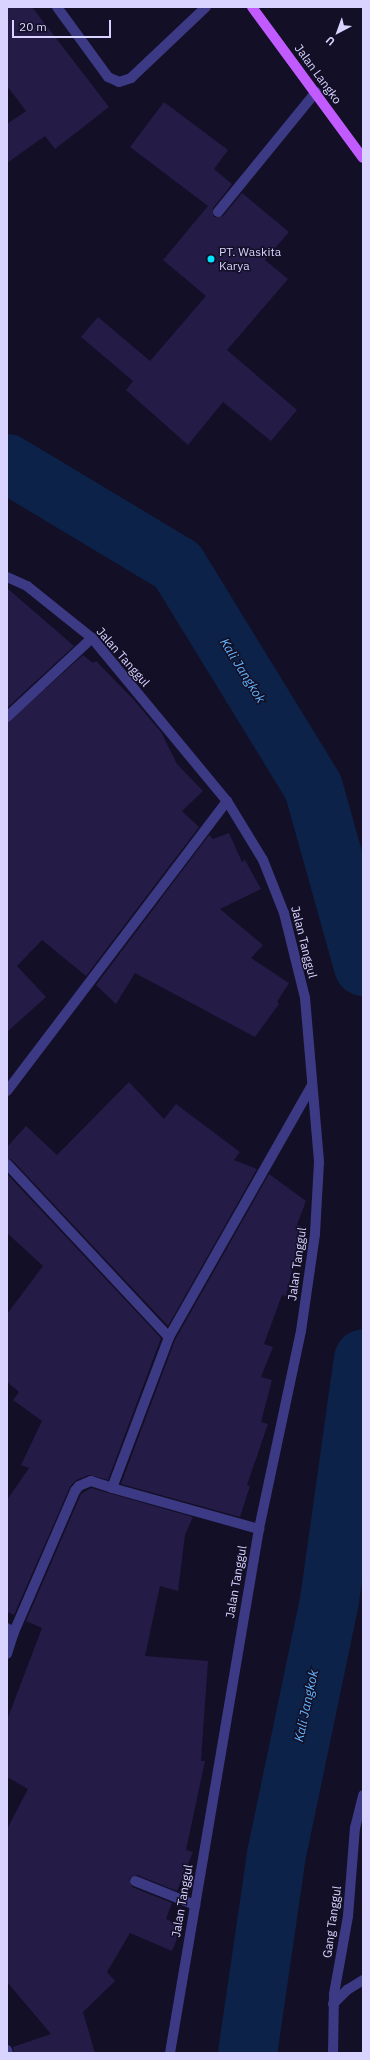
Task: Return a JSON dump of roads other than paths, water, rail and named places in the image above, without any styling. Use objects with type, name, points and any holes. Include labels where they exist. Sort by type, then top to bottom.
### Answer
[{"type":"main road","name":"Jalan Langko","points":[[252,7],[316,92],[363,158]]},
{"type":"street","points":[[57,7],[108,77],[119,82],[131,78],[206,7]]},
{"type":"street","points":[[218,212],[316,92]]},
{"type":"street","name":"Jalan Tanggul","points":[[7,577],[27,586],[92,638],[227,801],[263,860],[284,913],[305,998],[311,1088],[320,1162],[315,1234],[301,1331],[259,1529],[170,2053]]},
{"type":"street","points":[[7,717],[92,638]]},
{"type":"street","points":[[7,1091],[227,801]]},
{"type":"street","points":[[112,1488],[170,1337],[311,1088]]},
{"type":"street","points":[[7,1164],[170,1337]]},
{"type":"street","points":[[7,1654],[10,1630],[75,1491],[84,1482],[91,1480],[112,1488],[259,1529]]},
{"type":"street","name":"Gang Tanggul","points":[[333,2053],[333,2004],[348,1916],[355,1828],[363,1795]]},
{"type":"street","points":[[135,1881],[195,1905]]},
{"type":"street","points":[[333,2004],[347,1990],[363,1980]]},
{"type":"waterway","name":"Kali Jangkok","points":[[7,463],[177,565],[313,787],[363,966]]},
{"type":"waterway","name":"Kali Jangkok","points":[[247,2053],[276,1854],[329,1600],[363,1358]]},
{"type":"place","name":"PT. Waskita Karya","points":[[211,259]]}]
